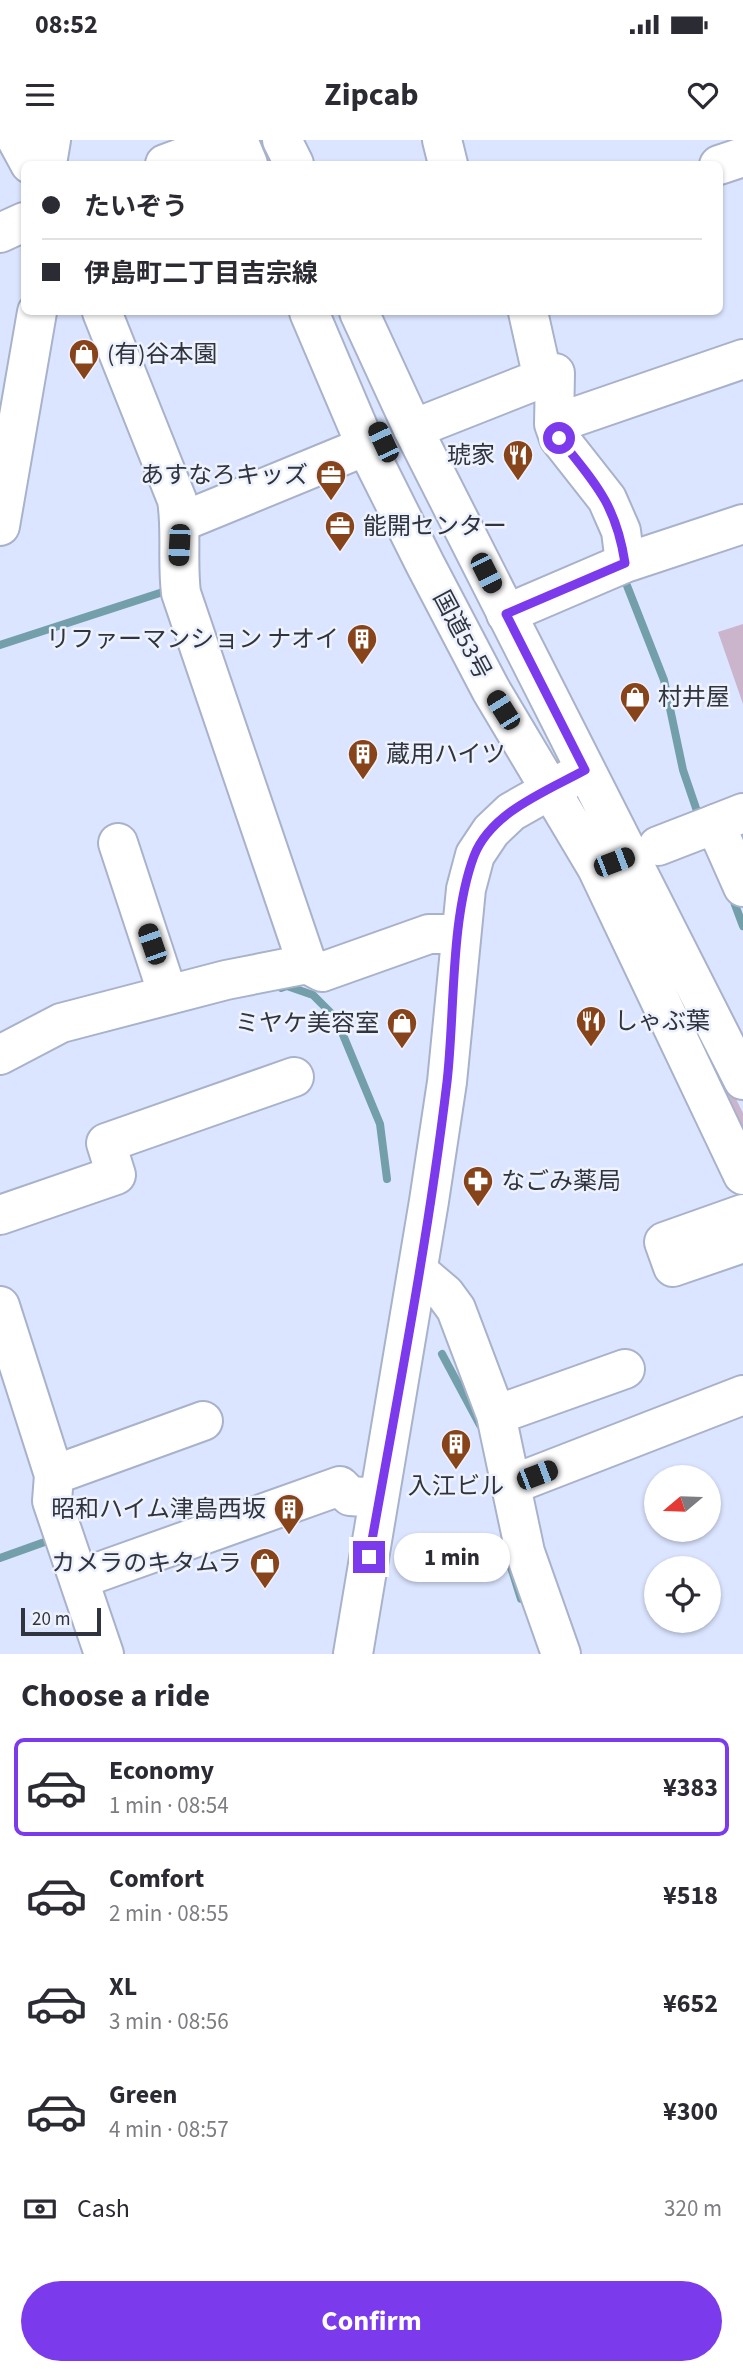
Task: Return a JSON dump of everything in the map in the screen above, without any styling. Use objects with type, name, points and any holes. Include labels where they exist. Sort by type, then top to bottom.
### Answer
[{"type":"main road","points":[[17,140],[28,161]]},
{"type":"main road","points":[[48,161],[51,140]]},
{"type":"main road","points":[[173,161],[230,140]]},
{"type":"main road","points":[[238,140],[247,161]]},
{"type":"main road","points":[[256,140],[265,161]]},
{"type":"main road","points":[[282,140],[292,161]]},
{"type":"main road","points":[[442,140],[447,161]]},
{"type":"main road","points":[[723,164],[743,157]]},
{"type":"main road","points":[[0,233],[21,223]]},
{"type":"main road","points":[[0,526],[36,315]]},
{"type":"main road","points":[[103,315],[177,500],[181,522],[178,569],[181,593],[307,964]]},
{"type":"main road","name":"国道53号","points":[[310,315],[366,446],[491,690],[552,788],[629,857],[743,1175]]},
{"type":"main road","points":[[329,315],[362,395],[454,587],[466,642]]},
{"type":"main road","name":"国道53号","points":[[360,315],[413,429],[743,1080]]},
{"type":"main road","points":[[529,315],[543,379]]},
{"type":"main road","points":[[554,424],[743,359]]},
{"type":"main road","points":[[413,429],[555,373],[554,424],[559,438],[607,499],[621,531],[625,563]]},
{"type":"main road","points":[[181,522],[366,446]]},
{"type":"main road","points":[[506,614],[625,563],[743,524]]},
{"type":"main road","points":[[353,1654],[447,1082],[459,934],[475,855],[491,831],[511,812],[585,770]]},
{"type":"main road","points":[[629,857],[729,818],[743,887]]},
{"type":"main road","points":[[118,843],[169,995]]},
{"type":"main road","points":[[0,1055],[61,1023],[226,979],[307,964],[322,972],[429,934],[459,934]]},
{"type":"main road","points":[[0,1215],[116,1175],[106,1143],[294,1077]]},
{"type":"main road","points":[[743,1214],[664,1242],[673,1267],[743,1243]]},
{"type":"main road","points":[[418,1271],[445,1294],[456,1309],[496,1415],[525,1552],[561,1654]]},
{"type":"main road","points":[[0,1306],[54,1475],[52,1501],[104,1654]]},
{"type":"main road","points":[[496,1415],[625,1369]]},
{"type":"main road","points":[[511,1485],[743,1395]]},
{"type":"main road","points":[[54,1475],[203,1421]]},
{"type":"main road","points":[[79,1579],[340,1486],[350,1496],[379,1498]]},
{"type":"shaded area","points":[[743,624],[743,704],[718,632]]},
{"type":"shaded area","points":[[698,1023],[743,1113],[743,1131]]},
{"type":"waterway","points":[[624,578],[664,680],[683,770],[698,814]]},
{"type":"waterway","points":[[0,645],[169,590]]},
{"type":"waterway","points":[[731,894],[743,926]]},
{"type":"waterway","points":[[281,988],[287,986],[313,995],[336,1018],[380,1124],[387,1179]]},
{"type":"waterway","points":[[442,1354],[480,1425]]},
{"type":"waterway","points":[[0,1558],[53,1539]]},
{"type":"waterway","points":[[509,1561],[521,1599]]},
{"type":"place","name":"(有)谷本園","points":[[84,381]]},
{"type":"place","name":"琥家","points":[[518,482]]},
{"type":"place","name":"あすなろキッズ","points":[[331,502]]},
{"type":"place","name":"能開センター","points":[[340,553]]},
{"type":"place","name":"リファーマンション ナオイ","points":[[362,666]]},
{"type":"place","name":"村井屋","points":[[635,724]]},
{"type":"place","name":"蔵用ハイツ","points":[[363,781]]},
{"type":"place","name":"しゃぶ葉","points":[[591,1048]]},
{"type":"place","name":"ミヤケ美容室","points":[[402,1050]]},
{"type":"place","name":"なごみ薬局","points":[[478,1208]]},
{"type":"place","name":"入江ビル","points":[[456,1471]]},
{"type":"place","name":"昭和ハイム津島西坂","points":[[289,1536]]},
{"type":"place","name":"カメラのキタムラ","points":[[265,1590]]},
{"type":"route","points":[[369,1557],[447,1082],[459,934],[466,888],[475,855],[491,831],[511,812],[585,770],[506,614],[625,563],[621,531],[607,499],[559,438]]}]
